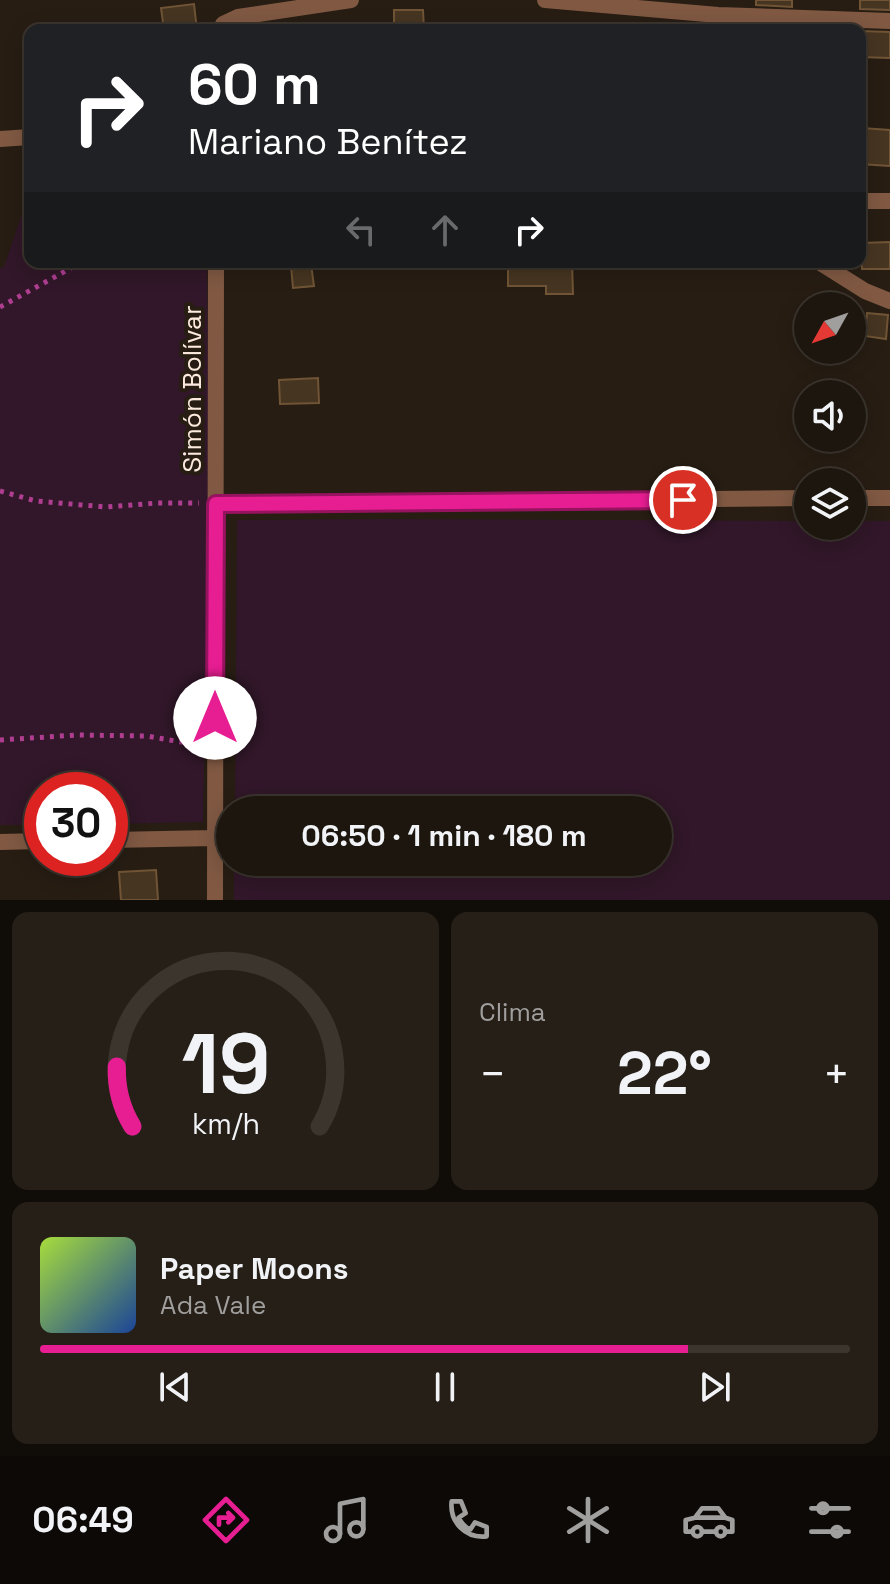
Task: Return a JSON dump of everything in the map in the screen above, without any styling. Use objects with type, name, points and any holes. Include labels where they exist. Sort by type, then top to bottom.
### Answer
[{"type":"street","points":[[227,24],[238,17],[351,0]]},
{"type":"street","points":[[545,0],[718,15],[890,21]]},
{"type":"street","points":[[0,139],[24,137]]},
{"type":"street","points":[[866,201],[890,201]]},
{"type":"street","name":"Simón Bolívar","points":[[215,900],[216,268]]},
{"type":"street","points":[[829,268],[865,291],[890,301]]},
{"type":"street","points":[[216,504],[794,498]]},
{"type":"street","points":[[866,498],[890,498]]},
{"type":"street","points":[[128,840],[215,838]]},
{"type":"street","points":[[0,842],[24,841]]},
{"type":"path","points":[[0,307],[71,268]]},
{"type":"path","points":[[0,491],[36,501],[106,507],[157,503],[216,504]]},
{"type":"path","points":[[0,740],[77,735],[147,736],[215,748]]},
{"type":"shaded area","points":[[24,208],[24,268],[207,268],[209,506],[203,822],[128,824],[128,772],[24,772],[24,825],[0,825],[0,268],[4,267]]},
{"type":"shaded area","points":[[237,520],[794,521],[794,540],[866,540],[866,521],[890,521],[890,900],[234,900],[234,876],[672,876],[672,796],[235,796]]},
{"type":"building","points":[[756,0],[792,0],[792,7],[756,5]]},
{"type":"building","points":[[860,0],[890,0],[890,10],[860,9]]},
{"type":"building","points":[[194,4],[196,24],[163,24],[161,8]]},
{"type":"building","points":[[394,10],[423,10],[424,24],[394,24]]},
{"type":"building","points":[[866,31],[890,32],[890,58],[866,57]]},
{"type":"building","points":[[866,128],[890,130],[890,166],[866,164]]},
{"type":"building","points":[[890,242],[890,269],[862,269],[866,268],[866,243]]},
{"type":"building","points":[[291,268],[312,268],[314,286],[293,288]]},
{"type":"building","points":[[508,268],[572,268],[573,294],[546,294],[546,286],[508,286]]},
{"type":"building","points":[[867,313],[888,315],[886,339],[866,336]]},
{"type":"building","points":[[318,378],[319,403],[280,404],[279,380]]},
{"type":"building","points":[[156,870],[158,900],[121,900],[119,876],[128,876],[128,872]]},
{"type":"route","points":[[215,718],[216,504],[683,500]]}]
